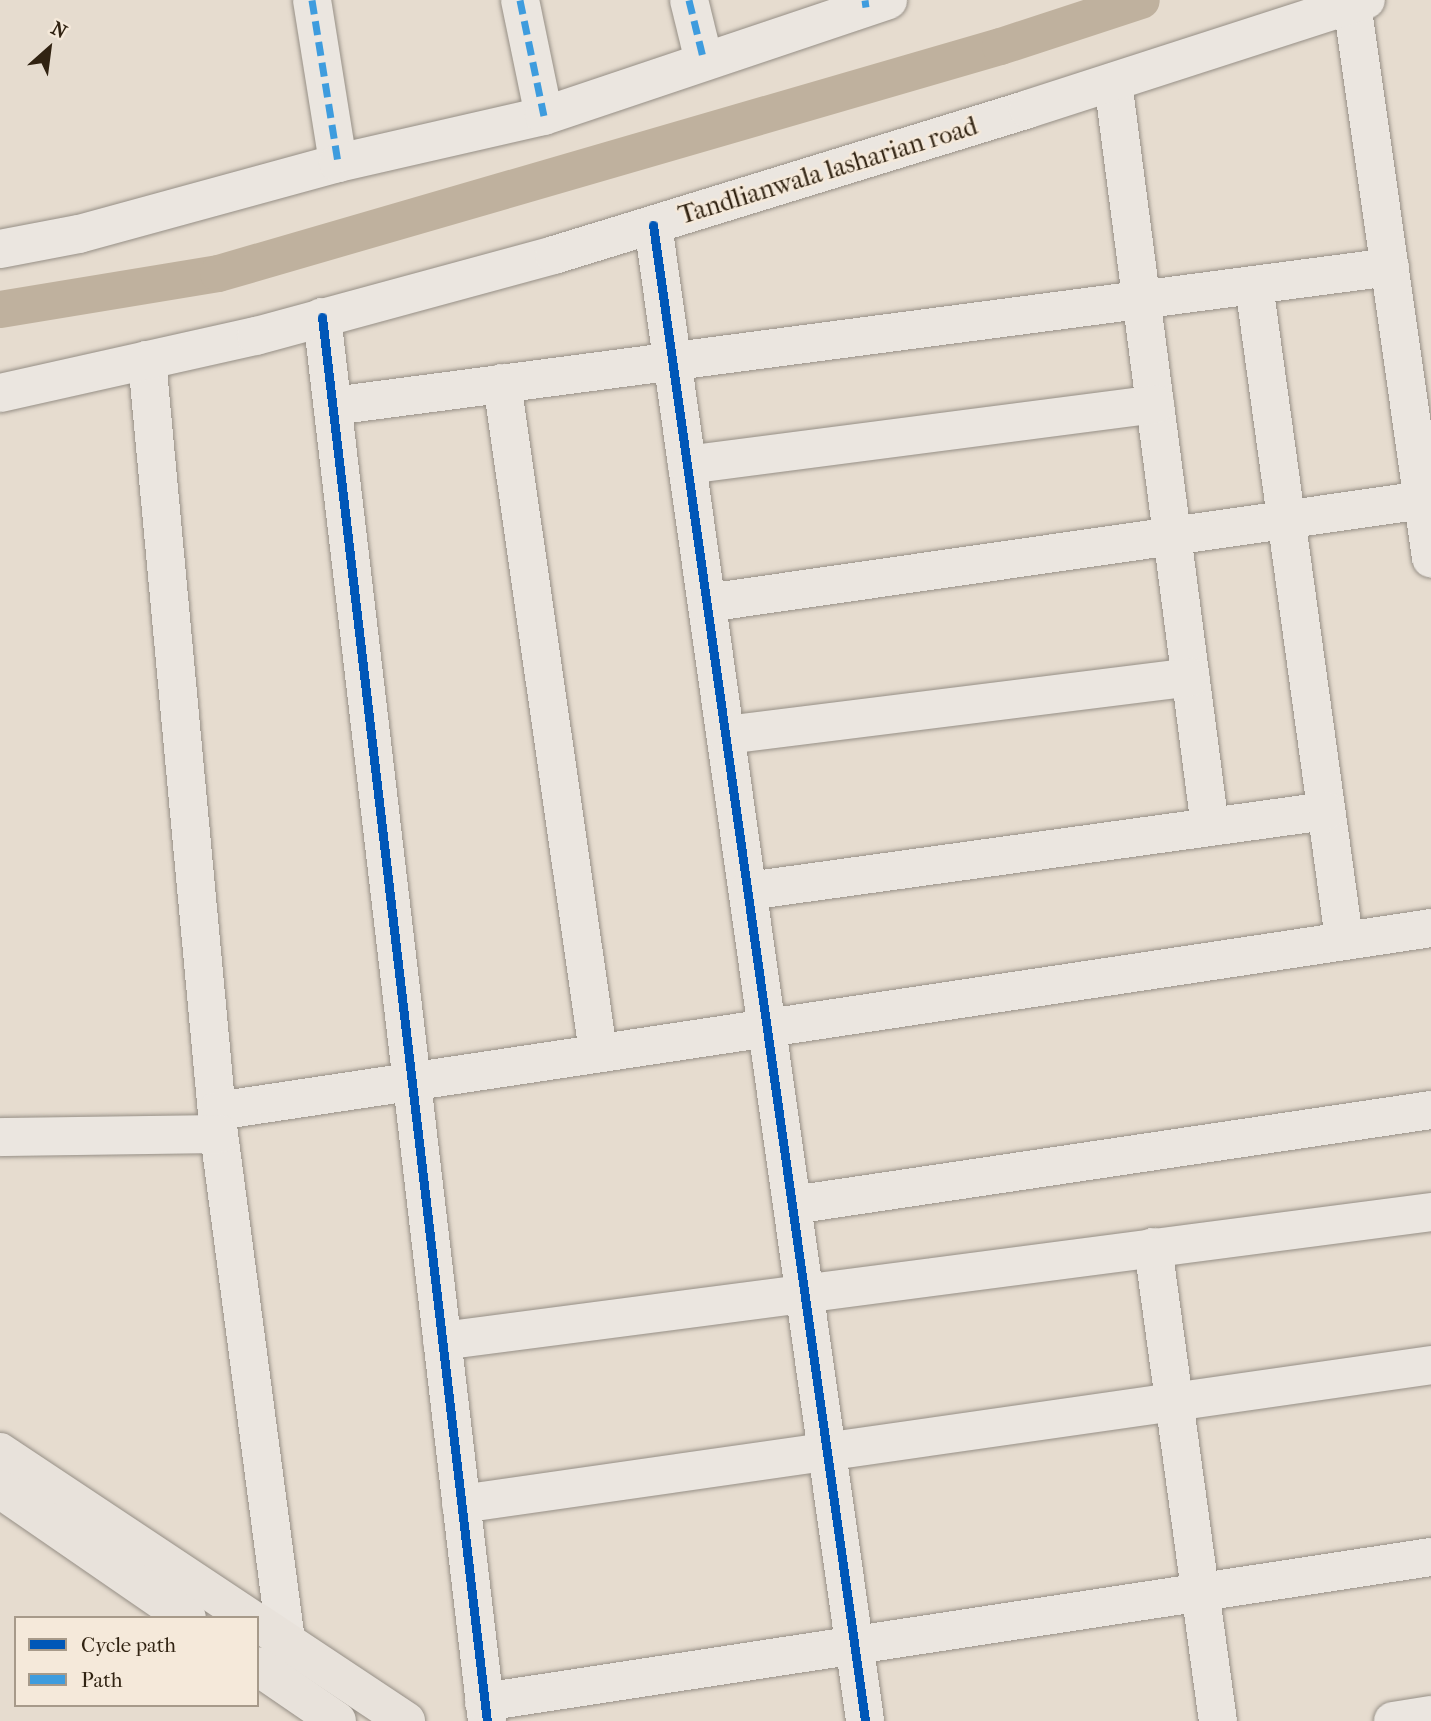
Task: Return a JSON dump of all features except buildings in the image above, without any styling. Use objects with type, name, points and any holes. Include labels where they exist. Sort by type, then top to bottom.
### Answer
[{"type":"main road","points":[[0,1452],[51,1505],[185,1616]]},
{"type":"main road","points":[[0,1489],[51,1505],[246,1616]]},
{"type":"main road","points":[[272,1632],[405,1721]]},
{"type":"main road","points":[[259,1667],[337,1721]]},
{"type":"street","points":[[312,0],[338,163]]},
{"type":"street","points":[[520,0],[544,116]]},
{"type":"street","points":[[689,0],[704,61]]},
{"type":"street","points":[[0,249],[79,234],[338,163],[544,116],[873,2]]},
{"type":"street","points":[[1359,2],[1390,267],[1431,558]]},
{"type":"street","name":"Tandlianwala lasharian road","points":[[0,393],[322,317],[554,255],[1113,82],[1359,2]]},
{"type":"street","points":[[1113,82],[1210,827]]},
{"type":"street","points":[[653,225],[865,1721]]},
{"type":"street","points":[[333,406],[1390,267]]},
{"type":"street","points":[[1254,285],[1344,939]]},
{"type":"street","points":[[322,317],[486,1712],[855,1645],[1431,1557]]},
{"type":"street","points":[[147,360],[218,1122],[272,1632]]},
{"type":"street","points":[[502,383],[598,1052]]},
{"type":"street","points":[[687,465],[1155,404]]},
{"type":"street","points":[[707,603],[1423,500]]},
{"type":"street","points":[[726,735],[1190,677]]},
{"type":"street","points":[[748,891],[1326,811]]},
{"type":"street","points":[[0,1137],[218,1122],[412,1081],[1431,928]]},
{"type":"street","points":[[793,1205],[1431,1110]]},
{"type":"street","points":[[442,1341],[1431,1212]]},
{"type":"street","points":[[1153,1248],[1219,1721]]},
{"type":"street","points":[[461,1504],[1431,1365]]},
{"type":"street","points":[[1393,1721],[1431,1715]]},
{"type":"waterway","points":[[0,309],[218,273],[1000,46],[1141,0]]},
{"type":"marked path","points":[[312,0],[338,163]]},
{"type":"marked path","points":[[520,0],[544,116]]},
{"type":"marked path","points":[[689,0],[704,61]]},
{"type":"marked path","points":[[865,0],[866,7]]},
{"type":"cycle path","points":[[653,225],[865,1721]]},
{"type":"cycle path","points":[[322,317],[487,1721]]}]
